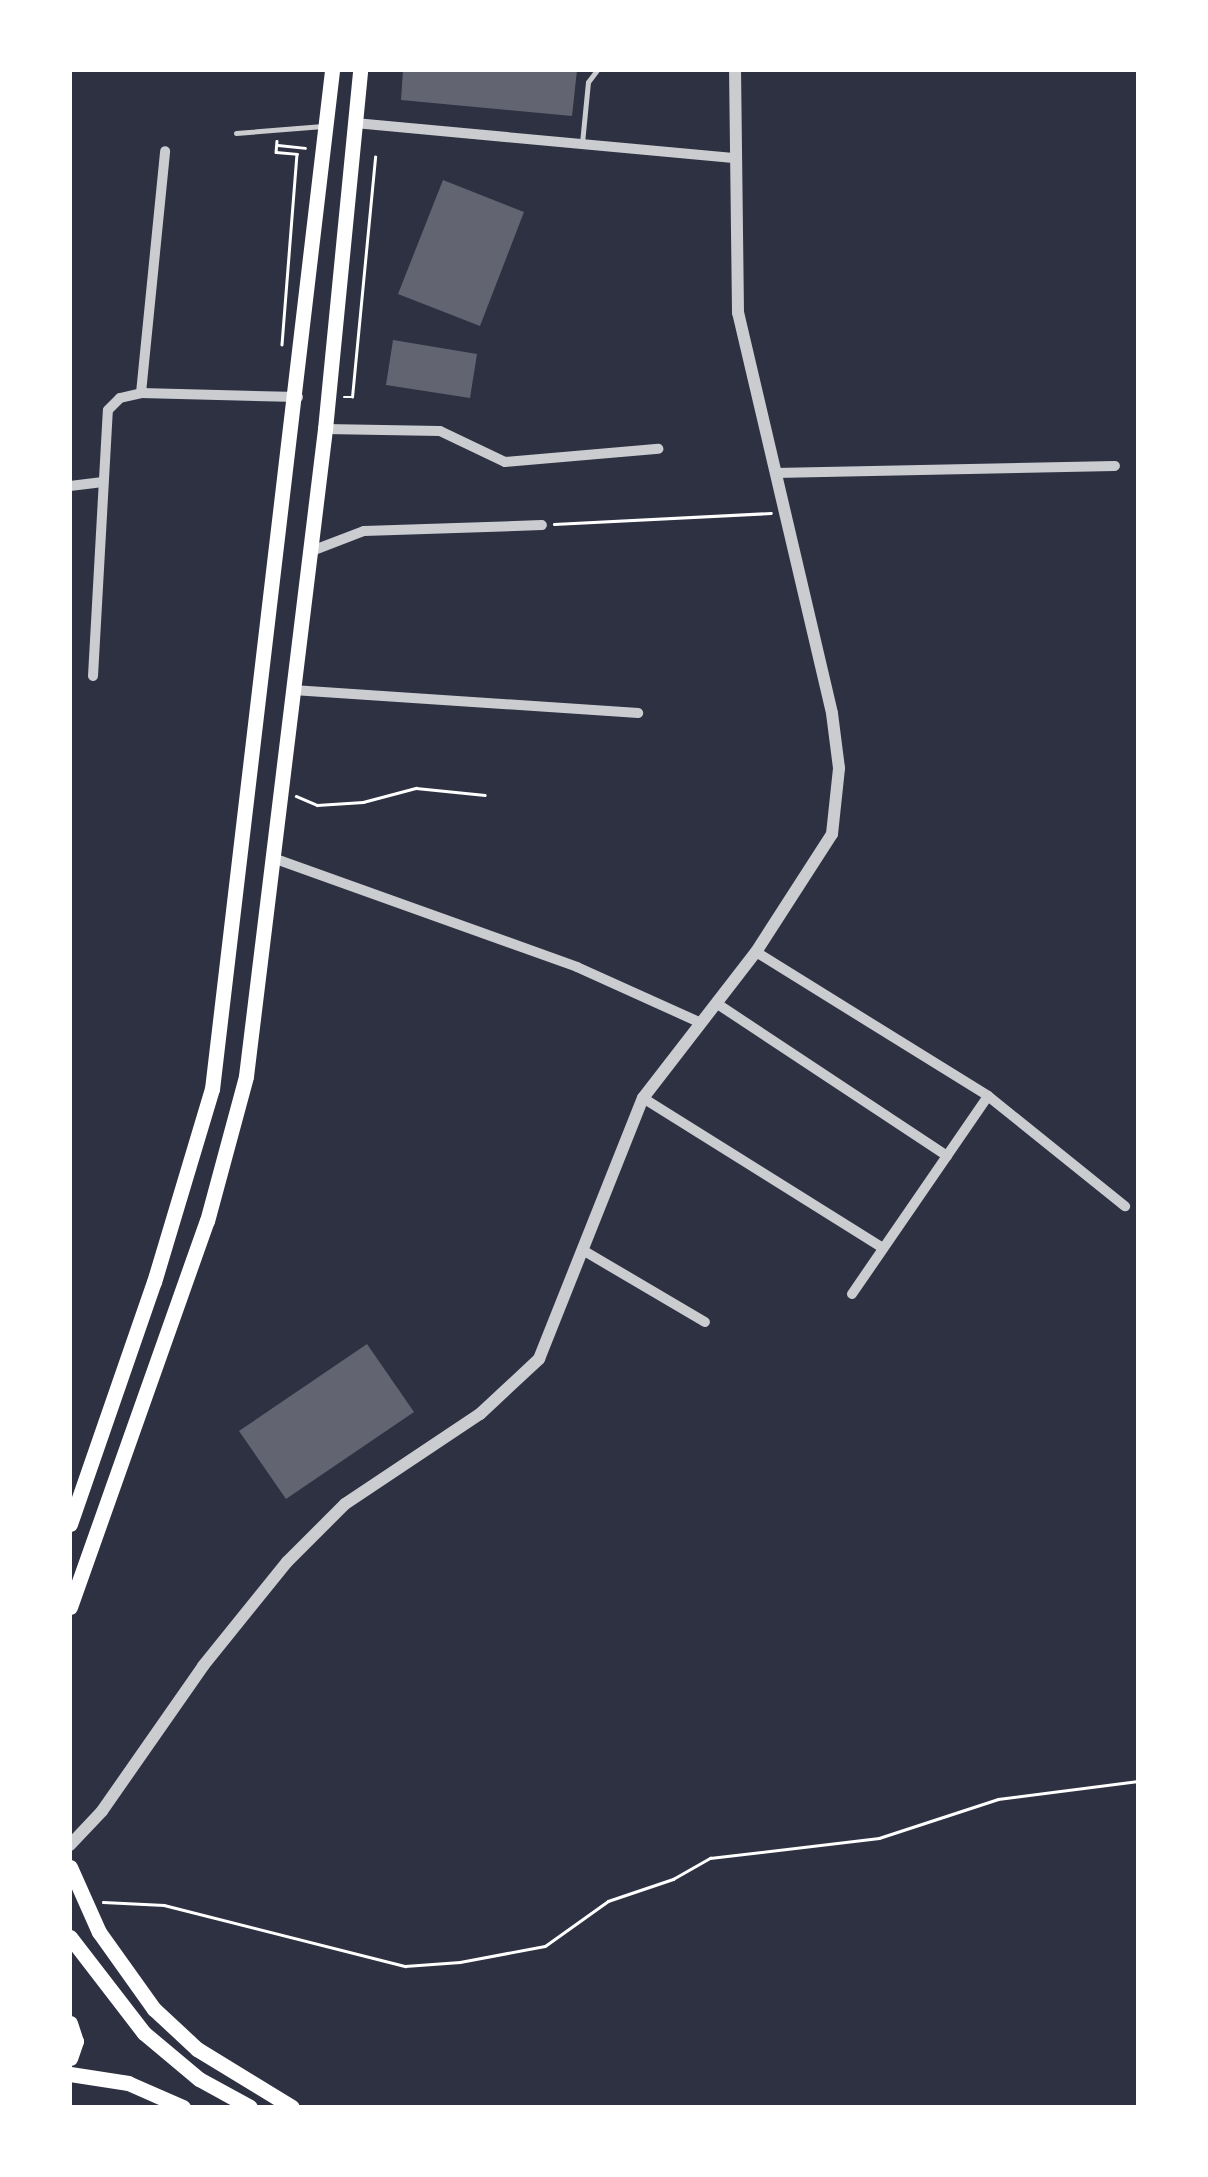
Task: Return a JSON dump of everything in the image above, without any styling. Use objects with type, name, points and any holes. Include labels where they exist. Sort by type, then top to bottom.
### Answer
[{"type":"main road","points":[[70,1524],[154,1282],[212,1089],[298,398],[332,70]]},
{"type":"main road","points":[[70,1607],[233,1132],[273,858],[325,428],[360,70]]},
{"type":"main road","points":[[70,1867],[82,1901],[154,2009],[197,2049],[292,2107]]},
{"type":"main road","points":[[70,1938],[144,2033],[198,2079],[250,2107]]},
{"type":"main road","points":[[70,2023],[76,2040],[70,2058]]},
{"type":"main road","points":[[70,2074],[128,2083],[183,2107]]},
{"type":"street","points":[[70,1845],[102,1811],[203,1666],[287,1562],[345,1504],[480,1414],[530,1369],[586,1252],[642,1098],[756,952],[822,857],[837,808],[832,713],[738,313],[733,158],[735,70]]},
{"type":"street","points":[[355,123],[733,158]]},
{"type":"street","points":[[140,393],[165,150]]},
{"type":"street","points":[[94,676],[101,482],[108,410],[140,393],[298,398]]},
{"type":"street","points":[[325,428],[440,431],[506,462],[658,448]]},
{"type":"street","points":[[775,472],[1115,466]]},
{"type":"street","points":[[70,486],[101,482]]},
{"type":"street","points":[[308,552],[364,531],[542,525]]},
{"type":"street","points":[[293,690],[638,714]]},
{"type":"street","points":[[273,858],[577,967],[699,1022]]},
{"type":"street","points":[[756,952],[988,1096],[1125,1206]]},
{"type":"street","points":[[716,1003],[947,1156]]},
{"type":"street","points":[[852,1294],[988,1096]]},
{"type":"street","points":[[642,1098],[881,1247]]},
{"type":"street","points":[[586,1252],[705,1322]]},
{"type":"lane","points":[[582,144],[588,82],[597,70]]},
{"type":"lane","points":[[236,133],[326,126]]},
{"type":"path","points":[[278,130],[276,152],[297,154]]},
{"type":"path","points":[[277,145],[324,150]]},
{"type":"path","points":[[542,525],[784,512]]},
{"type":"path","points":[[281,789],[318,805],[363,802],[416,788],[485,795]]},
{"type":"path","points":[[82,1901],[164,1905],[405,1966],[460,1962],[545,1946],[608,1902],[673,1879],[710,1858],[841,1845],[998,1799],[1138,1781]]},
{"type":"building","points":[[403,70],[577,70],[572,116],[401,100]]},
{"type":"building","points":[[443,180],[524,212],[480,326],[398,294]]},
{"type":"building","points":[[393,340],[477,354],[470,398],[386,385]]},
{"type":"building","points":[[367,1344],[414,1412],[286,1499],[239,1431]]}]
